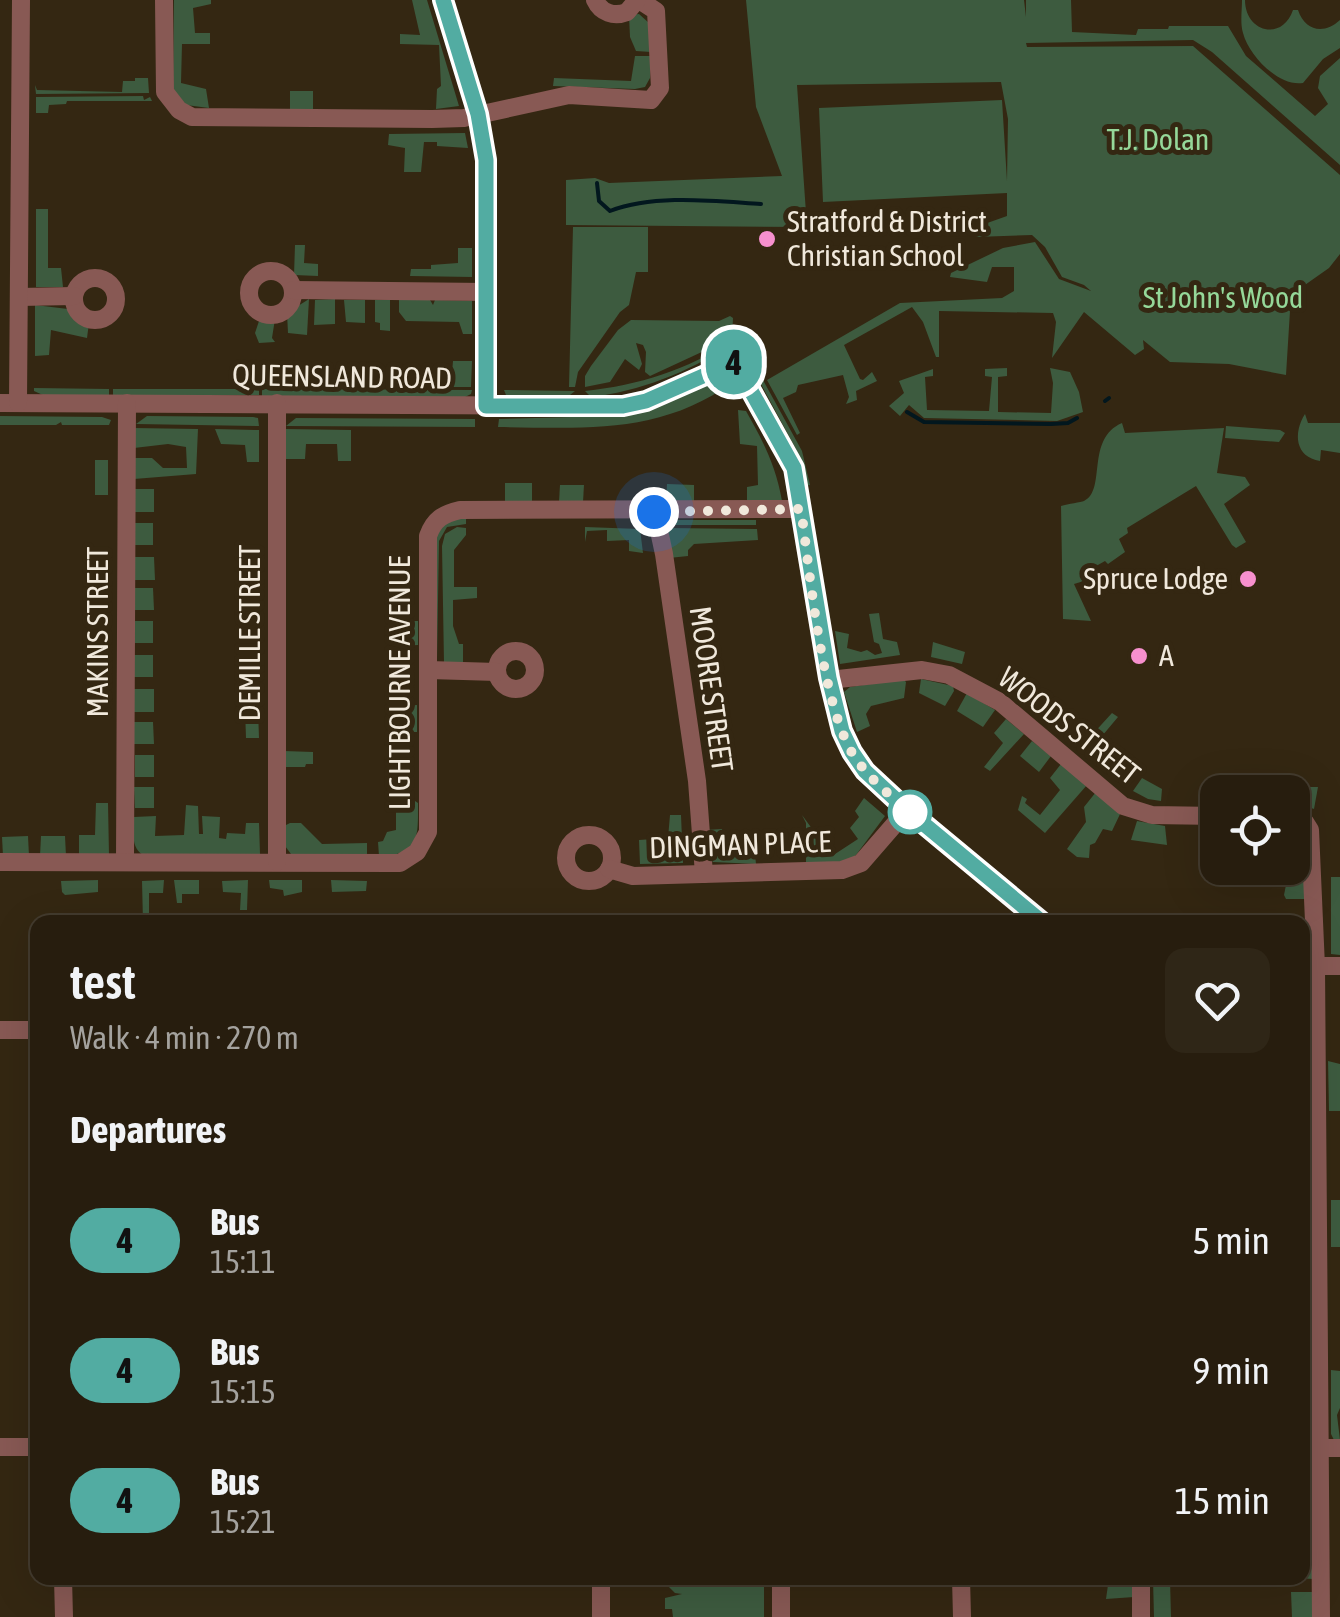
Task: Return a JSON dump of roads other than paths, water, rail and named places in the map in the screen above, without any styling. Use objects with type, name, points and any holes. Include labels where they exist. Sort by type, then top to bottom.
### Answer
[{"type":"street","points":[[9,403],[19,297],[21,0]]},
{"type":"street","points":[[164,0],[164,92],[179,110],[192,116],[432,119],[464,118],[569,95],[651,100],[660,88],[656,11],[638,0],[627,12],[612,14],[602,10],[595,0]]},
{"type":"street","points":[[442,0],[478,114],[486,160],[486,406]]},
{"type":"street","points":[[0,114],[20,114]]},
{"type":"street","points":[[293,290],[487,292]]},
{"type":"street","points":[[19,297],[74,296]]},
{"type":"street","name":"QUEENSLAND ROAD","points":[[9,403],[623,406],[646,401],[735,362],[794,468],[801,509]]},
{"type":"street","name":"MAKINS STREET","points":[[125,861],[127,403]]},
{"type":"street","name":"DEMILLE STREET","points":[[277,862],[278,403]]},
{"type":"street","points":[[801,509],[829,680],[842,731],[852,752],[865,771],[907,810],[1034,915]]},
{"type":"street","name":"LIGHTBOURNE AVENUE","points":[[0,862],[400,863],[422,846],[428,832],[428,536],[433,522],[460,510],[801,509]]},
{"type":"street","name":"MOORE STREET","points":[[654,512],[664,554],[697,781],[704,874]]},
{"type":"street","points":[[428,670],[497,672]]},
{"type":"street","name":"WOODS STREET","points":[[829,680],[922,670],[949,676],[989,694],[1123,806],[1152,815],[1200,816]]},
{"type":"street","name":"DINGMAN PLACE","points":[[610,869],[633,876],[852,868],[907,810]]},
{"type":"street","points":[[1309,915],[1310,885]]},
{"type":"street","points":[[1310,966],[1340,966]]},
{"type":"street","points":[[0,1030],[30,1030]]},
{"type":"street","points":[[1310,1207],[1311,1448],[1321,1617]]},
{"type":"street","points":[[0,1447],[30,1447]]},
{"type":"street","points":[[1311,1448],[1340,1448]]},
{"type":"street","points":[[63,1585],[64,1617]]},
{"type":"street","points":[[601,1585],[601,1617]]},
{"type":"street","points":[[781,1585],[782,1617]]},
{"type":"street","points":[[962,1585],[962,1617]]},
{"type":"street","points":[[1141,1585],[1141,1617]]},
{"type":"waterway","points":[[597,183],[599,201],[610,211],[665,201],[761,204]]},
{"type":"waterway","points":[[1105,401],[1109,398]]},
{"type":"waterway","points":[[907,412],[924,422],[1051,424],[1077,418]]},
{"type":"place","name":"Stratford & District Christian School","points":[[767,239]]},
{"type":"place","name":"Spruce Lodge","points":[[1248,579]]},
{"type":"place","name":"A","points":[[1139,656]]},
{"type":"park label","name":"T.J. Dolan","points":[[1158,140]]},
{"type":"park label","name":"St John's Wood","points":[[1223,298]]}]
